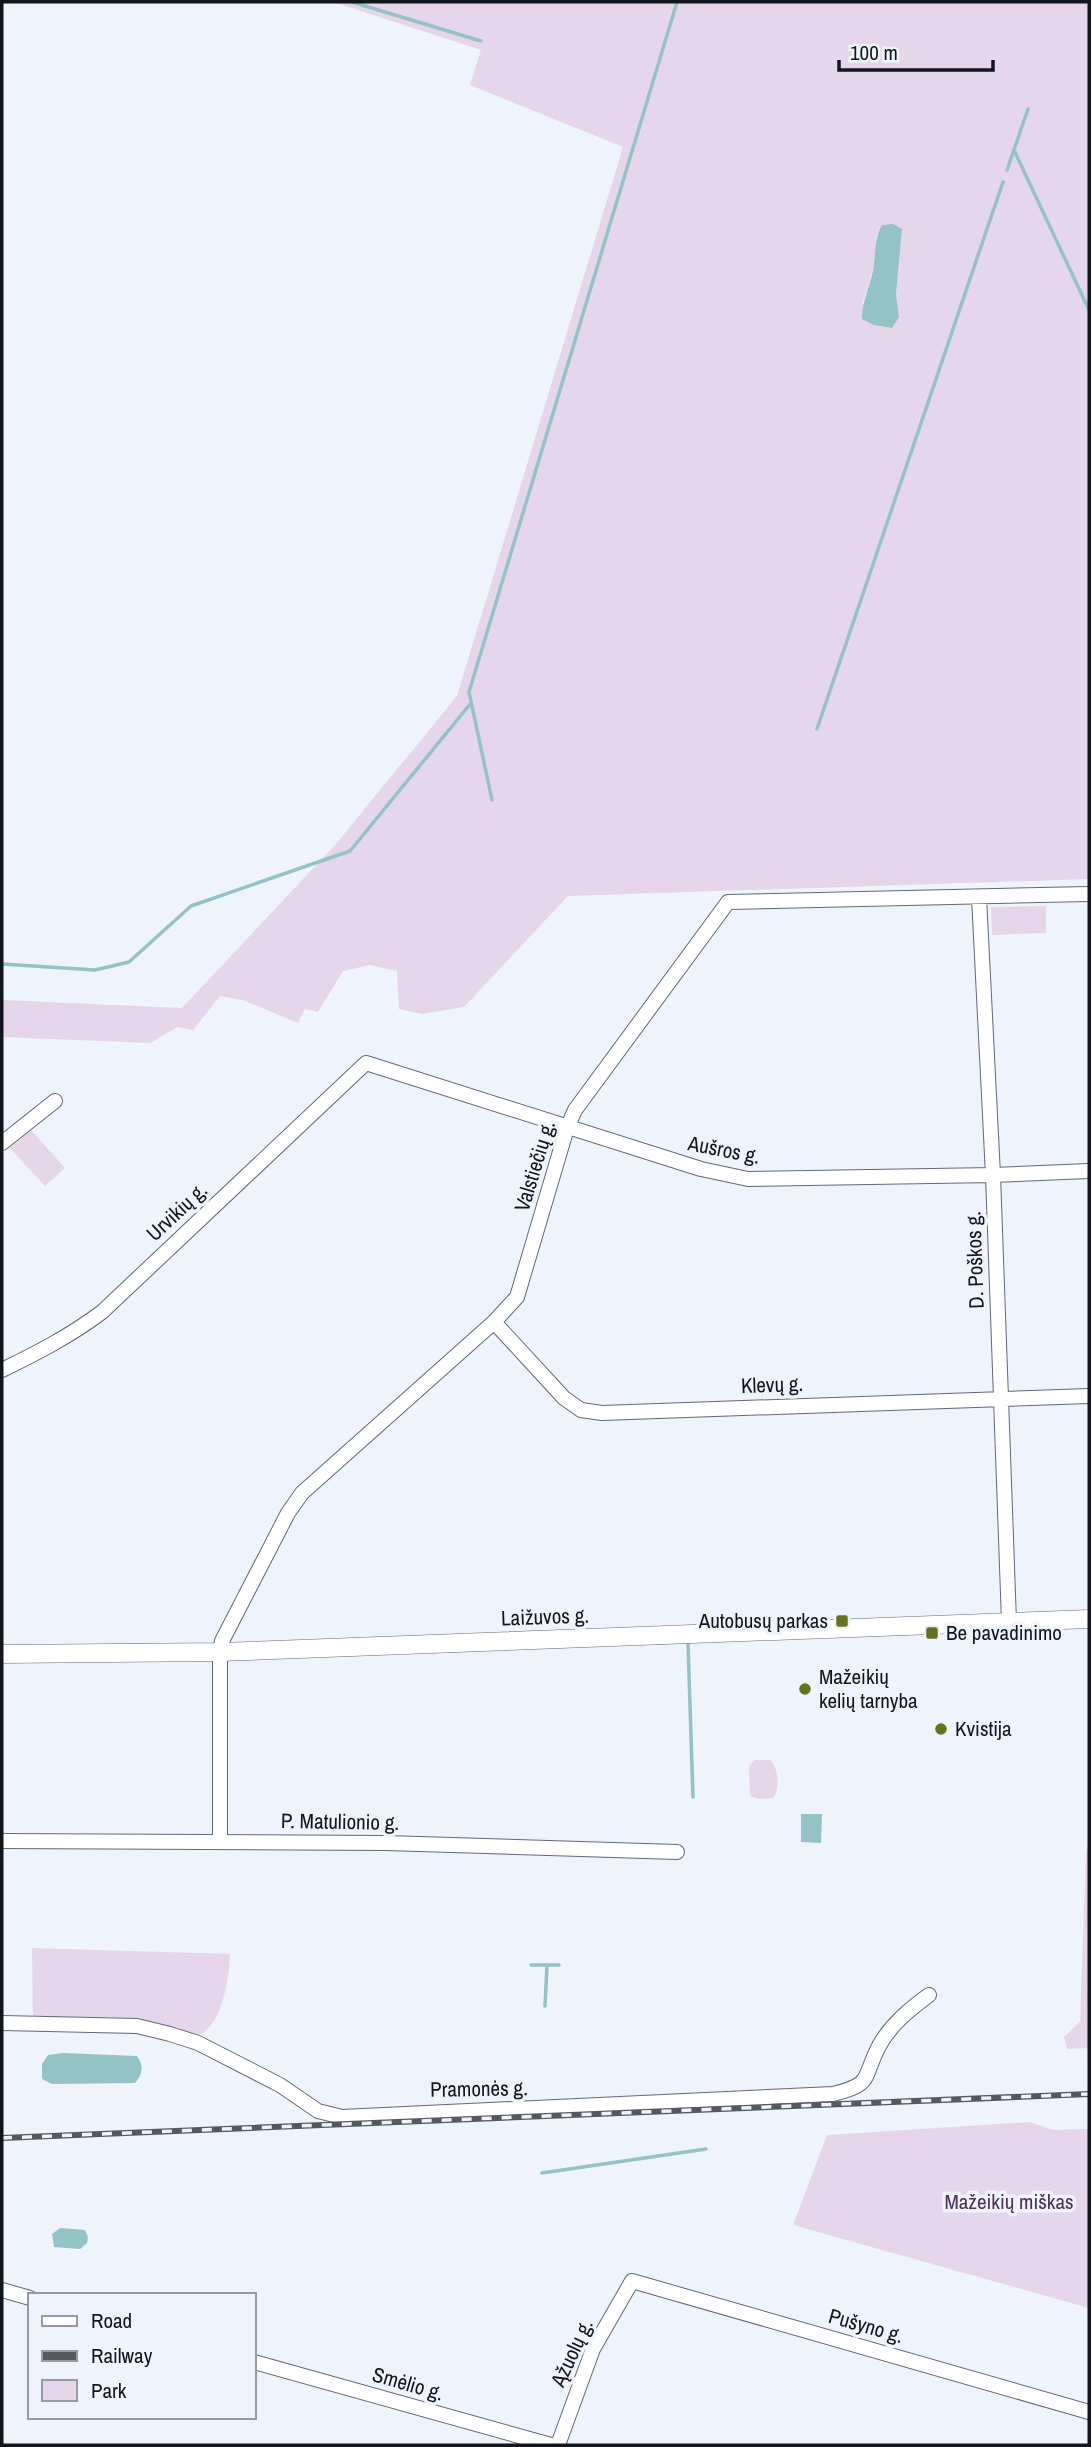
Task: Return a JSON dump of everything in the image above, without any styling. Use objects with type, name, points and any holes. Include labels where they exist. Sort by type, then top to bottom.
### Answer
[{"type":"main road","name":"Laižuvos g.","points":[[2,1654],[220,1651],[1089,1619]]},
{"type":"street","name":"Valstiečių g.","points":[[220,1651],[222,1641],[288,1513],[302,1493],[494,1322],[517,1297],[567,1128],[575,1110],[728,902],[1089,894]]},
{"type":"street","name":"D. Poškos g.","points":[[979,897],[993,1175],[1009,1622]]},
{"type":"street","name":"Aušros g.","points":[[366,1063],[701,1170],[748,1180],[1089,1171]]},
{"type":"street","name":"Urvikių g.","points":[[2,1370],[68,1336],[102,1312],[366,1063]]},
{"type":"street","points":[[2,1143],[55,1101]]},
{"type":"street","name":"Klevų g.","points":[[494,1322],[564,1398],[581,1410],[602,1413],[1089,1396]]},
{"type":"street","points":[[220,1651],[220,1841]]},
{"type":"street","name":"P. Matulionio g.","points":[[2,1841],[386,1843],[677,1852]]},
{"type":"street","name":"Pramonės g.","points":[[2,2023],[137,2026],[170,2034],[198,2043],[280,2085],[318,2111],[342,2116],[833,2094],[856,2088],[868,2074],[879,2045],[901,2017],[929,1994]]},
{"type":"street","name":"Pušyno g.","points":[[632,2281],[1089,2412]]},
{"type":"street","name":"Ąžuolų g.","points":[[558,2445],[593,2349],[632,2281]]},
{"type":"street","points":[[2,2290],[28,2297]]},
{"type":"street","name":"Smėlio g.","points":[[256,2363],[551,2445]]},
{"type":"green space","points":[[333,2],[1089,2],[1089,879],[568,896],[464,1007],[422,1014],[399,1009],[397,971],[370,965],[343,971],[318,1012],[305,1009],[298,1023],[243,1000],[220,996],[193,1030],[177,1027],[150,1043],[2,1037],[2,1000],[182,1008],[335,845],[457,696],[623,147],[470,85],[481,50]],"holes":[[[902,230],[896,294],[899,317],[862,304],[873,270],[877,234]]]},
{"type":"green space","points":[[1046,906],[1046,933],[992,935],[991,907]]},
{"type":"green space","points":[[31,1130],[65,1168],[45,1186],[10,1148]]},
{"type":"green space","points":[[754,1760],[770,1760],[775,1768],[778,1784],[773,1798],[759,1799],[750,1796],[749,1766]]},
{"type":"green space","points":[[1089,1846],[1089,2048],[1067,2049],[1064,2037],[1080,2022],[1086,1850]]},
{"type":"green space","points":[[32,1948],[230,1954],[226,1988],[219,2012],[206,2031],[197,2036],[33,2020]]},
{"type":"green space","name":"Mažeikių miškas","points":[[1029,2122],[1053,2130],[1089,2129],[1089,2308],[793,2225],[827,2135]]},
{"type":"water","points":[[893,224],[902,229],[896,294],[899,317],[892,328],[874,325],[862,319],[878,236],[882,225]]},
{"type":"water","points":[[801,1814],[822,1814],[821,1843],[801,1842]]},
{"type":"water","points":[[63,2053],[137,2056],[142,2067],[141,2073],[135,2083],[52,2084],[42,2079],[42,2064],[48,2055]]},
{"type":"water","points":[[60,2228],[85,2230],[87,2243],[80,2249],[54,2247],[52,2234]]},
{"type":"waterway","points":[[352,2],[481,41]]},
{"type":"waterway","points":[[492,800],[469,692],[677,2]]},
{"type":"waterway","points":[[1007,170],[1028,109]]},
{"type":"waterway","points":[[1014,150],[1089,310]]},
{"type":"waterway","points":[[817,729],[1003,182]]},
{"type":"waterway","points":[[2,964],[95,970],[129,962],[191,906],[350,851],[471,703]]},
{"type":"waterway","points":[[688,1643],[693,1797]]},
{"type":"waterway","points":[[531,1965],[547,1965],[545,2006]]},
{"type":"waterway","points":[[547,1965],[559,1965]]},
{"type":"waterway","points":[[542,2173],[706,2149]]},
{"type":"railway","points":[[2,2138],[1089,2094]]},
{"type":"place","name":"Autobusų parkas","points":[[842,1621]]},
{"type":"place","name":"Be pavadinimo","points":[[932,1633]]},
{"type":"place","name":"Mažeikių kelių tarnyba","points":[[805,1689]]},
{"type":"place","name":"Kvistija","points":[[941,1729]]}]
